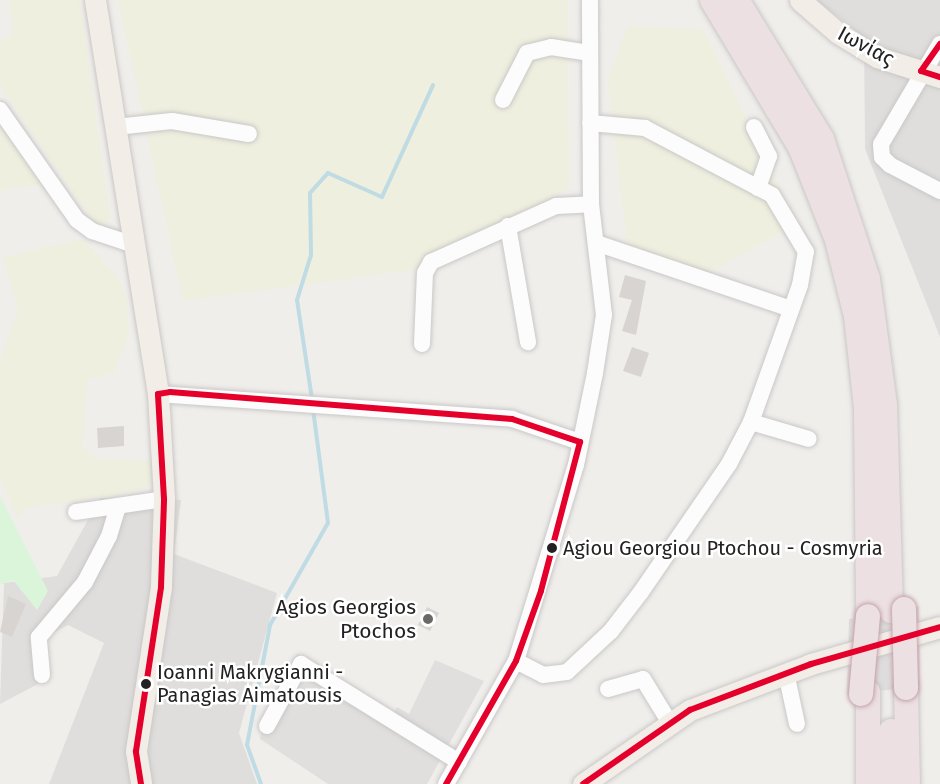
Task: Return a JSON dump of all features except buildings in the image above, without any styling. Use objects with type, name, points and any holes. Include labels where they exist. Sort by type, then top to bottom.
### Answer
[{"type":"highway","points":[[712,0],[811,144],[845,320],[879,613],[876,692],[890,784]]},
{"type":"highway","points":[[739,3],[855,229],[876,311],[887,429],[876,692],[868,784]]},
{"type":"highway","points":[[853,784],[876,692]]},
{"type":"highway","points":[[876,692],[908,784]]},
{"type":"main road","points":[[95,0],[116,127],[131,244],[158,394],[164,500],[161,587],[136,751],[141,784]]},
{"type":"main road","name":"Ιωνίας","points":[[800,0],[838,33],[878,57],[930,74]]},
{"type":"main road","points":[[583,784],[690,710],[786,673],[940,627]]},
{"type":"street","points":[[446,784],[516,661],[541,591],[580,442],[604,315],[591,204],[590,0]]},
{"type":"street","points":[[940,44],[930,74],[881,144],[882,157],[940,191]]},
{"type":"street","points":[[503,100],[527,52],[551,47],[589,53]]},
{"type":"street","points":[[0,110],[76,220],[92,231],[131,244]]},
{"type":"street","points":[[116,127],[181,121],[249,134]]},
{"type":"street","points":[[516,661],[543,675],[560,675],[611,631],[729,464],[751,422],[791,309],[806,252],[772,195],[645,128],[590,123]]},
{"type":"street","points":[[754,127],[769,156],[758,188]]},
{"type":"street","points":[[422,344],[425,273],[431,262],[556,206],[591,204]]},
{"type":"street","points":[[508,226],[528,342]]},
{"type":"street","points":[[596,243],[791,309]]},
{"type":"street","points":[[158,394],[316,402],[512,418],[580,442]]},
{"type":"street","points":[[751,422],[809,439]]},
{"type":"street","points":[[76,512],[164,500]]},
{"type":"street","points":[[42,675],[39,637],[85,582],[109,536],[118,506]]},
{"type":"street","points":[[267,726],[301,664],[459,762]]},
{"type":"street","points":[[786,673],[797,724]]},
{"type":"street","points":[[608,689],[644,679],[670,723]]},
{"type":"shaded area","points":[[816,0],[940,0],[940,337],[865,149],[864,37]]},
{"type":"shaded area","points":[[100,498],[181,500],[174,554],[277,593],[239,733],[257,784],[49,784],[104,643],[68,625],[47,636],[38,684],[0,704],[4,583],[57,576]]},
{"type":"shaded area","points":[[297,654],[393,715],[397,707],[409,714],[435,660],[484,681],[427,784],[328,784],[260,739],[263,719]]},
{"type":"green space","points":[[9,0],[80,0],[110,217],[105,226],[96,226],[0,86],[0,40],[10,37],[13,25]]},
{"type":"green space","points":[[118,0],[568,0],[569,188],[427,268],[183,301]]},
{"type":"green space","points":[[628,26],[704,30],[797,224],[715,269],[694,273],[627,247],[608,80]]},
{"type":"green space","points":[[0,118],[46,183],[0,191]]},
{"type":"green space","points":[[83,239],[118,278],[126,295],[129,333],[114,373],[88,379],[82,447],[97,459],[154,461],[153,482],[138,491],[26,508],[18,520],[0,477],[0,360],[18,308],[3,257]]},
{"type":"green space","points":[[0,496],[48,591],[37,610],[13,580],[0,585]]},
{"type":"pier","points":[[919,606],[920,686],[847,695],[849,619]]},
{"type":"waterway","points":[[312,399],[297,300],[311,255],[310,193],[328,173],[382,197],[433,85]]},
{"type":"waterway","points":[[261,784],[247,745],[270,625],[328,523],[313,409]]},
{"type":"transit line","points":[[940,44],[921,71],[940,77]]},
{"type":"transit line","points":[[141,784],[136,751],[161,587],[164,499],[158,394],[170,392],[512,419],[580,442],[541,591],[516,661],[446,784]]},
{"type":"transit line","points":[[583,784],[690,710],[811,664],[940,627]]},
{"type":"place","name":"Agiou Georgiou Ptochou - Cosmyria","points":[[552,548]]},
{"type":"place","name":"Agios Georgios Ptochos","points":[[428,619]]},
{"type":"place","name":"Ioanni Makrygianni - Panagias Aimatousis","points":[[146,684]]}]
